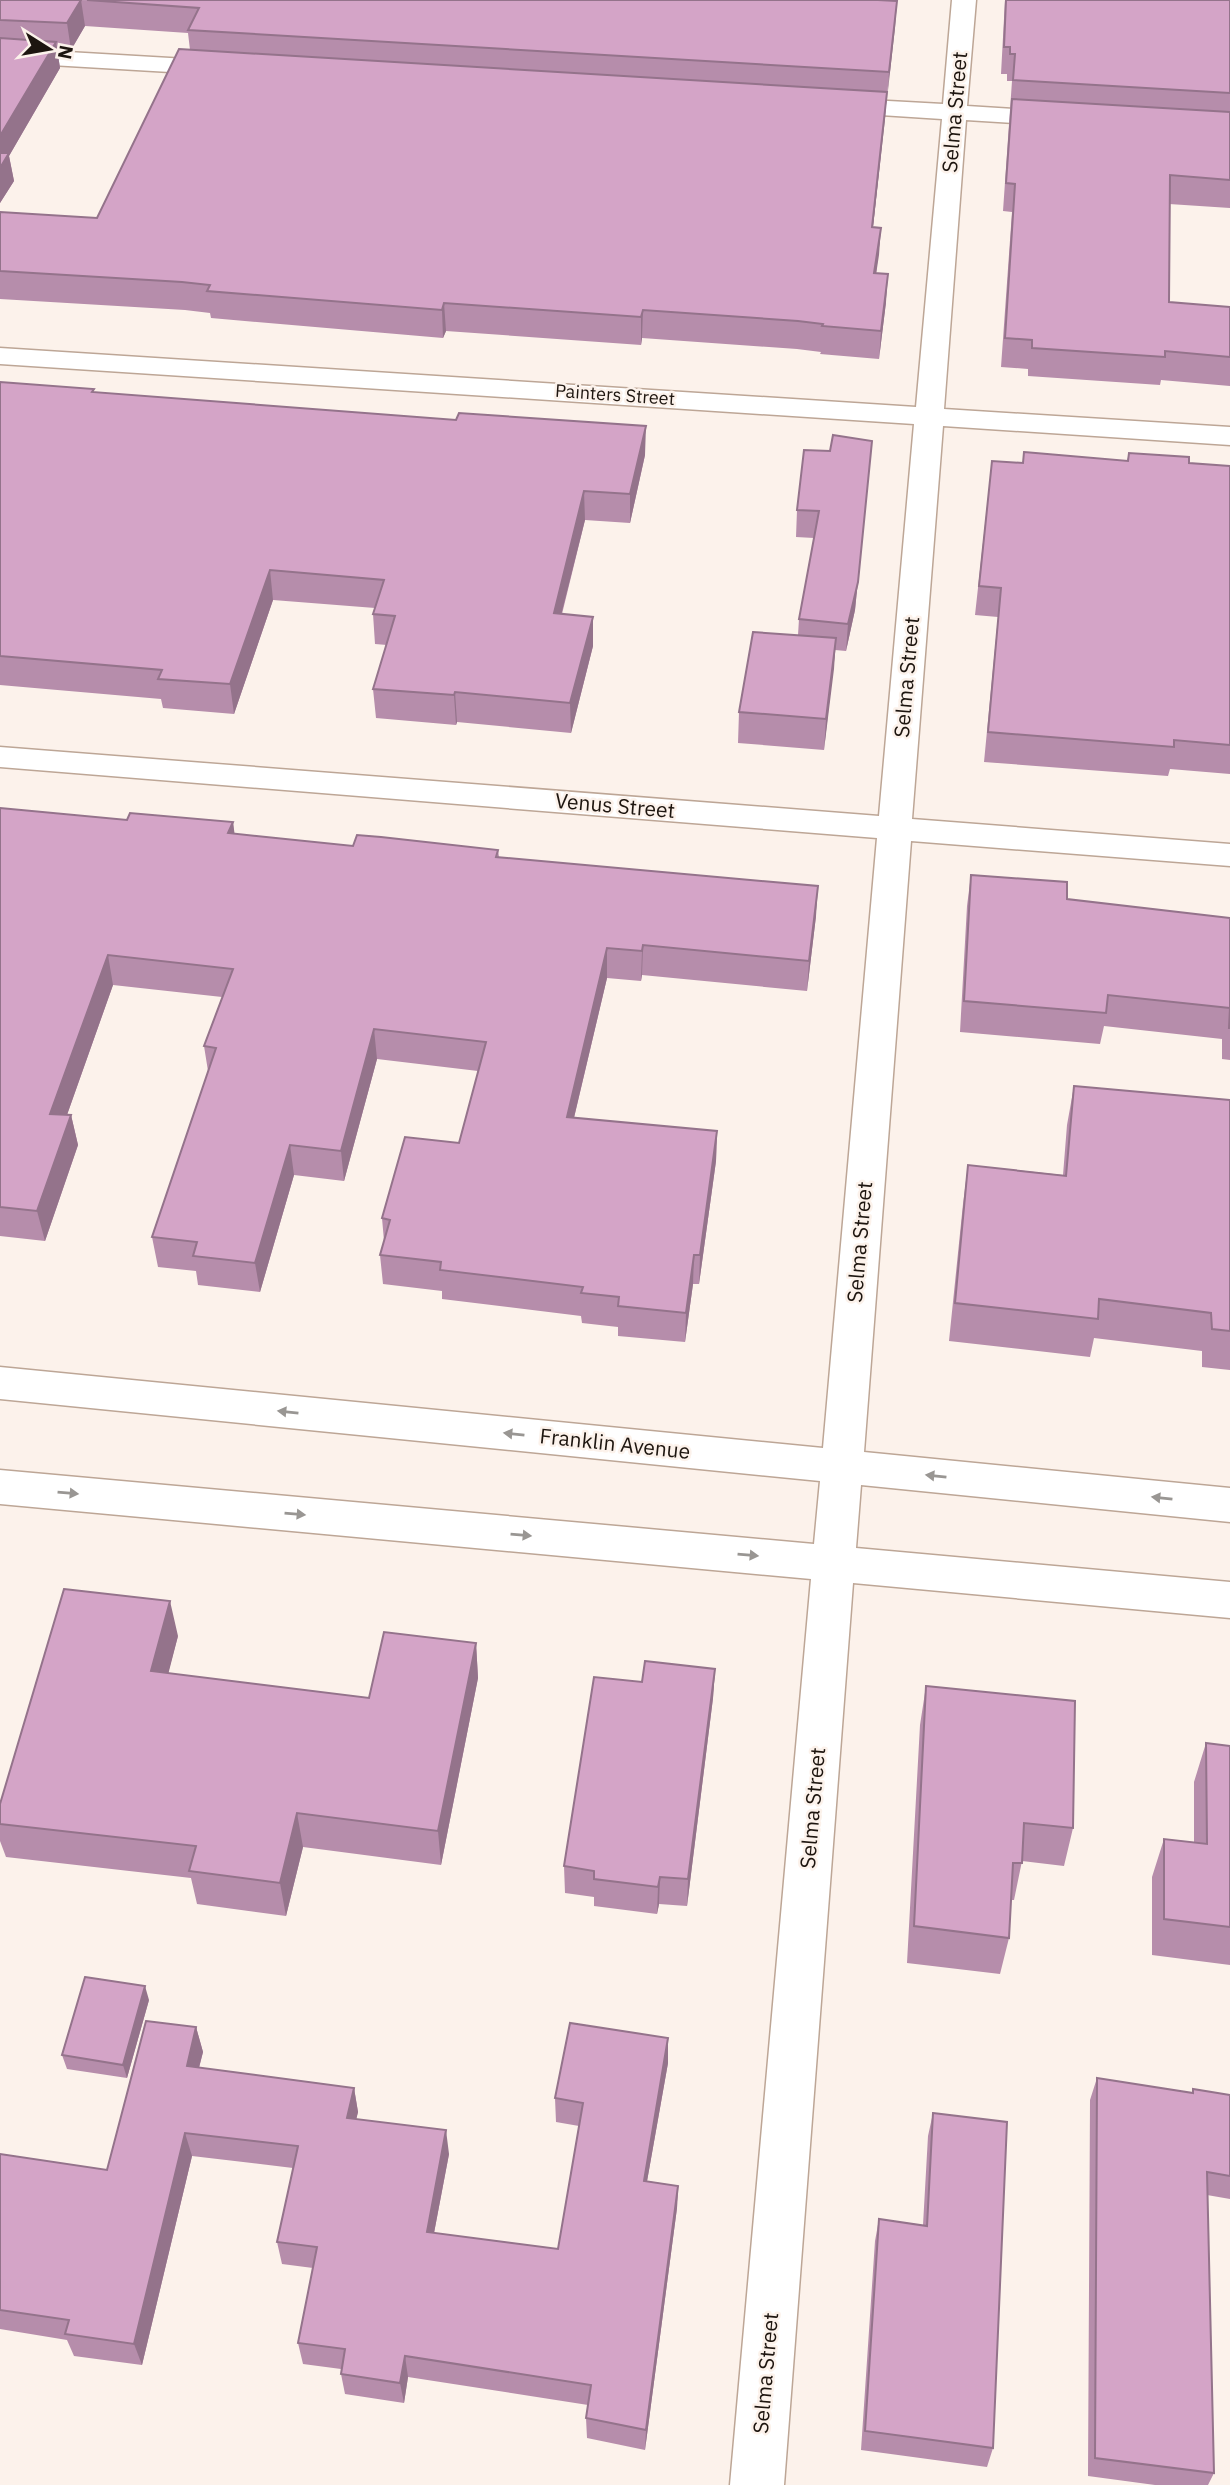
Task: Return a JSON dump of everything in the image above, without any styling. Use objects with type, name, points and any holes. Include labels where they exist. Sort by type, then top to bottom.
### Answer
[{"type":"street","name":"Selma Street","points":[[757,2485],[964,0]]},
{"type":"street","points":[[0,54],[249,70]]},
{"type":"street","points":[[816,104],[1092,121]]},
{"type":"street","name":"Painters Street","points":[[0,356],[1230,436]]},
{"type":"street","name":"Venus Street","points":[[0,757],[1230,855]]},
{"type":"street","name":"Franklin Avenue","points":[[0,1383],[1230,1505]]},
{"type":"street","points":[[0,1487],[1230,1600]]},
{"type":"building","points":[[0,0],[81,0],[67,23],[0,20]]},
{"type":"building","points":[[87,0],[897,1],[889,72],[188,30],[199,8]]},
{"type":"building","points":[[1006,0],[1230,0],[1230,93],[1013,80],[1015,54],[1010,54],[1010,47],[1004,47]]},
{"type":"building","points":[[0,38],[56,42],[0,136]]},
{"type":"building","points":[[179,49],[887,92],[872,227],[881,228],[874,273],[888,274],[881,331],[798,321],[643,310],[641,317],[444,303],[442,310],[207,291],[210,285],[182,282],[0,271],[0,212],[97,218]]},
{"type":"building","points":[[1012,99],[1230,112],[1230,180],[1170,175],[1169,302],[1230,307],[1230,357],[1165,351],[1165,357],[1032,348],[1032,340],[1005,338],[1015,184],[1006,183]]},
{"type":"building","points":[[0,153],[9,153],[0,168]]},
{"type":"building","points":[[0,382],[94,389],[92,392],[456,420],[459,413],[646,426],[630,494],[584,491],[554,613],[593,617],[570,703],[455,692],[454,695],[373,689],[395,616],[373,614],[384,580],[270,570],[230,684],[158,679],[162,670],[0,656]]},
{"type":"building","points":[[833,435],[872,441],[858,582],[848,624],[799,619],[819,511],[797,510],[804,450],[830,451]]},
{"type":"building","points":[[1024,452],[1128,461],[1129,453],[1189,457],[1189,463],[1230,466],[1230,745],[1174,740],[1174,747],[988,732],[1001,588],[979,586],[992,461],[1023,463]]},
{"type":"building","points":[[753,632],[836,638],[826,719],[739,712]]},
{"type":"building","points":[[0,808],[127,820],[130,813],[233,822],[228,833],[353,846],[357,835],[381,837],[498,850],[496,857],[818,886],[809,961],[643,945],[642,951],[607,948],[567,1117],[717,1131],[700,1255],[694,1255],[686,1313],[618,1306],[619,1297],[581,1293],[583,1287],[440,1270],[441,1262],[380,1255],[390,1220],[382,1218],[405,1137],[459,1143],[486,1042],[374,1029],[341,1151],[290,1145],[255,1263],[193,1256],[197,1242],[152,1237],[216,1048],[204,1046],[233,969],[108,955],[50,1114],[71,1115],[37,1211],[0,1207]]},
{"type":"building","points":[[971,875],[1067,882],[1067,899],[1230,918],[1230,1008],[1108,995],[1106,1013],[964,1001]]},
{"type":"building","points":[[1074,1086],[1230,1100],[1230,1331],[1212,1329],[1211,1313],[1099,1299],[1098,1319],[955,1303],[968,1165],[1066,1176]]},
{"type":"building","points":[[64,1589],[170,1601],[151,1671],[369,1698],[384,1632],[476,1643],[438,1831],[297,1813],[280,1883],[189,1871],[196,1846],[0,1824],[0,1804]]},
{"type":"building","points":[[645,1661],[715,1669],[688,1879],[660,1877],[658,1887],[594,1879],[594,1871],[564,1866],[594,1677],[642,1682]]},
{"type":"building","points":[[926,1686],[1075,1701],[1073,1828],[1024,1823],[1022,1863],[1013,1863],[1009,1938],[914,1926]]},
{"type":"building","points":[[1206,1743],[1230,1746],[1230,1927],[1164,1919],[1164,1839],[1207,1844]]},
{"type":"building","points":[[85,1977],[145,1986],[123,2065],[62,2055]]},
{"type":"building","points":[[146,2021],[196,2027],[187,2066],[354,2088],[347,2118],[446,2130],[427,2232],[558,2249],[583,2103],[555,2098],[570,2023],[668,2038],[644,2181],[678,2186],[646,2430],[586,2418],[591,2385],[405,2356],[400,2383],[341,2374],[345,2349],[298,2343],[317,2247],[277,2242],[298,2146],[185,2133],[134,2344],[65,2334],[69,2320],[0,2310],[0,2154],[107,2170]]},
{"type":"building","points":[[1097,2078],[1193,2093],[1193,2089],[1230,2095],[1230,2176],[1207,2172],[1214,2473],[1095,2458]]},
{"type":"building","points":[[933,2113],[1007,2122],[993,2448],[865,2431],[879,2219],[927,2226]]}]
